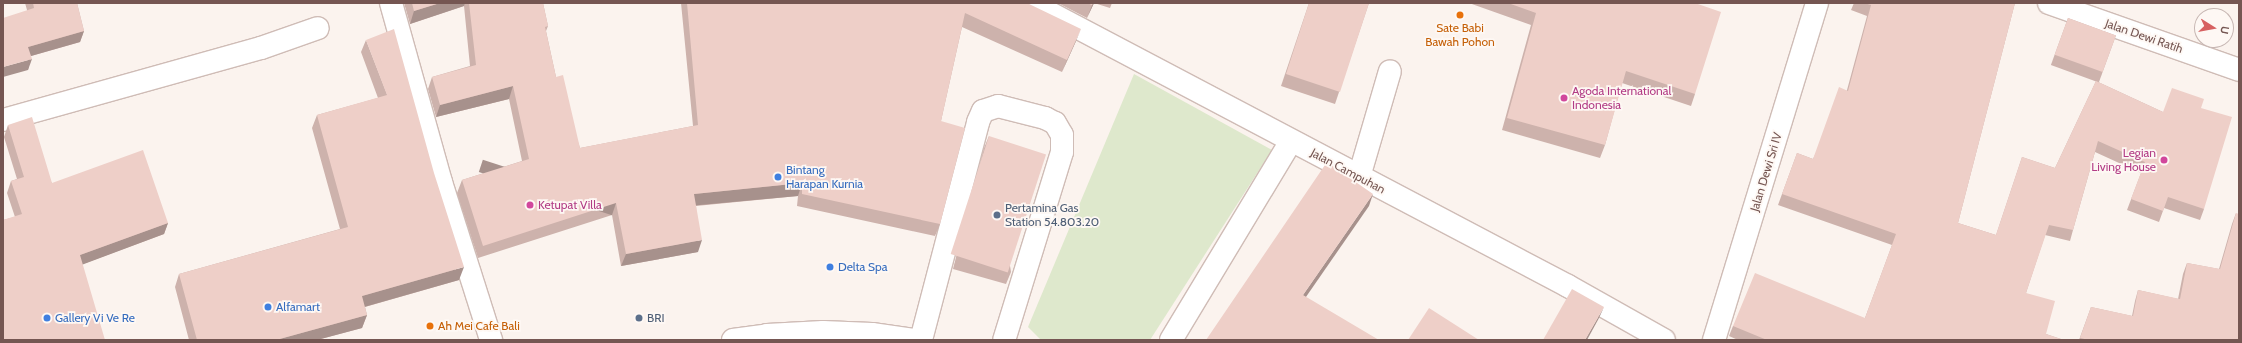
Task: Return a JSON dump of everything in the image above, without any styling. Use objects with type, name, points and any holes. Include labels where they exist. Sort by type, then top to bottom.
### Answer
[{"type":"street","points":[[391,3],[441,182],[491,340]]},
{"type":"street","name":"Jalan Campuhan","points":[[1031,3],[1359,178],[1568,286],[1664,340]]},
{"type":"street","name":"Jalan Dewi Sri IV","points":[[1714,340],[1817,3]]},
{"type":"street","name":"Jalan Dewi Ratih","points":[[2049,3],[2239,70]]},
{"type":"street","points":[[3,120],[261,48],[318,28]]},
{"type":"street","points":[[1359,178],[1390,71]]},
{"type":"street","points":[[921,340],[978,122],[983,112],[998,106],[1045,118],[1055,123],[1062,135],[1062,152],[1004,340]]},
{"type":"street","points":[[1171,340],[1291,141]]},
{"type":"street","points":[[732,340],[767,335],[823,332],[872,334],[914,340]]},
{"type":"green space","points":[[1134,74],[1272,150],[1150,340],[1041,340],[1028,327]]},
{"type":"building","points":[[33,3],[77,3],[84,31],[28,47],[32,59],[3,67],[3,18],[34,8]]},
{"type":"building","points":[[412,3],[440,3],[414,11]]},
{"type":"building","points":[[469,3],[543,3],[548,26],[545,27],[556,77],[563,75],[580,148],[698,125],[687,3],[1027,3],[1081,29],[1067,60],[965,13],[941,121],[965,128],[940,224],[802,194],[802,183],[694,194],[702,240],[626,254],[616,203],[483,246],[462,180],[529,159],[513,86],[440,105],[432,77],[476,65]]},
{"type":"building","points":[[1309,3],[1369,3],[1340,92],[1286,74]]},
{"type":"building","points":[[1508,3],[1695,3],[1721,12],[1695,94],[1626,71],[1605,145],[1507,118],[1536,13]]},
{"type":"building","points":[[1864,3],[2015,3],[1958,223],[1996,235],[2022,157],[2055,168],[2096,81],[2163,112],[2172,88],[2204,99],[2201,108],[2232,117],[2204,209],[2168,197],[2163,211],[2131,199],[2145,162],[2098,141],[2073,230],[2049,225],[2026,293],[2055,301],[2046,334],[2064,340],[1767,340],[1733,326],[1755,273],[1865,318],[1896,234],[1782,194],[1797,153],[1813,159],[1839,87],[1848,91],[1871,5]]},
{"type":"building","points":[[2068,18],[2116,35],[2103,72],[2055,55]]},
{"type":"building","points":[[394,29],[434,173],[464,267],[362,296],[367,315],[276,340],[197,340],[179,274],[348,227],[317,115],[387,95],[366,40]]},
{"type":"building","points":[[32,117],[52,183],[143,150],[168,223],[80,255],[105,340],[3,340],[3,220],[22,214],[11,181],[24,177],[8,125]]},
{"type":"building","points":[[989,136],[1046,155],[1008,272],[951,254]]},
{"type":"building","points":[[1327,162],[1373,194],[1303,295],[1379,340],[1206,340]]},
{"type":"building","points":[[2236,213],[2239,214],[2239,340],[2089,340],[2080,338],[2091,307],[2133,316],[2138,290],[2180,299],[2187,263],[2220,269]]},
{"type":"building","points":[[1572,289],[1604,307],[1585,340],[1543,340]]},
{"type":"building","points":[[1429,308],[1479,340],[1408,340]]},
{"type":"place","name":"Sate Babi Bawah Pohon","points":[[1460,15]]},
{"type":"place","name":"Agoda International Indonesia","points":[[1564,98]]},
{"type":"place","name":"Legian Living House","points":[[2164,160]]},
{"type":"place","name":"Bintang Harapan Kurnia","points":[[778,177]]},
{"type":"place","name":"Ketupat Villa","points":[[530,205]]},
{"type":"place","name":"Pertamina Gas Station 54.803.20","points":[[997,215]]},
{"type":"place","name":"Delta Spa","points":[[830,267]]},
{"type":"place","name":"Alfamart","points":[[268,307]]},
{"type":"place","name":"Gallery Vi Ve Re","points":[[47,318]]},
{"type":"place","name":"BRI","points":[[639,318]]},
{"type":"place","name":"Ah Mei Cafe Bali","points":[[430,326]]}]
